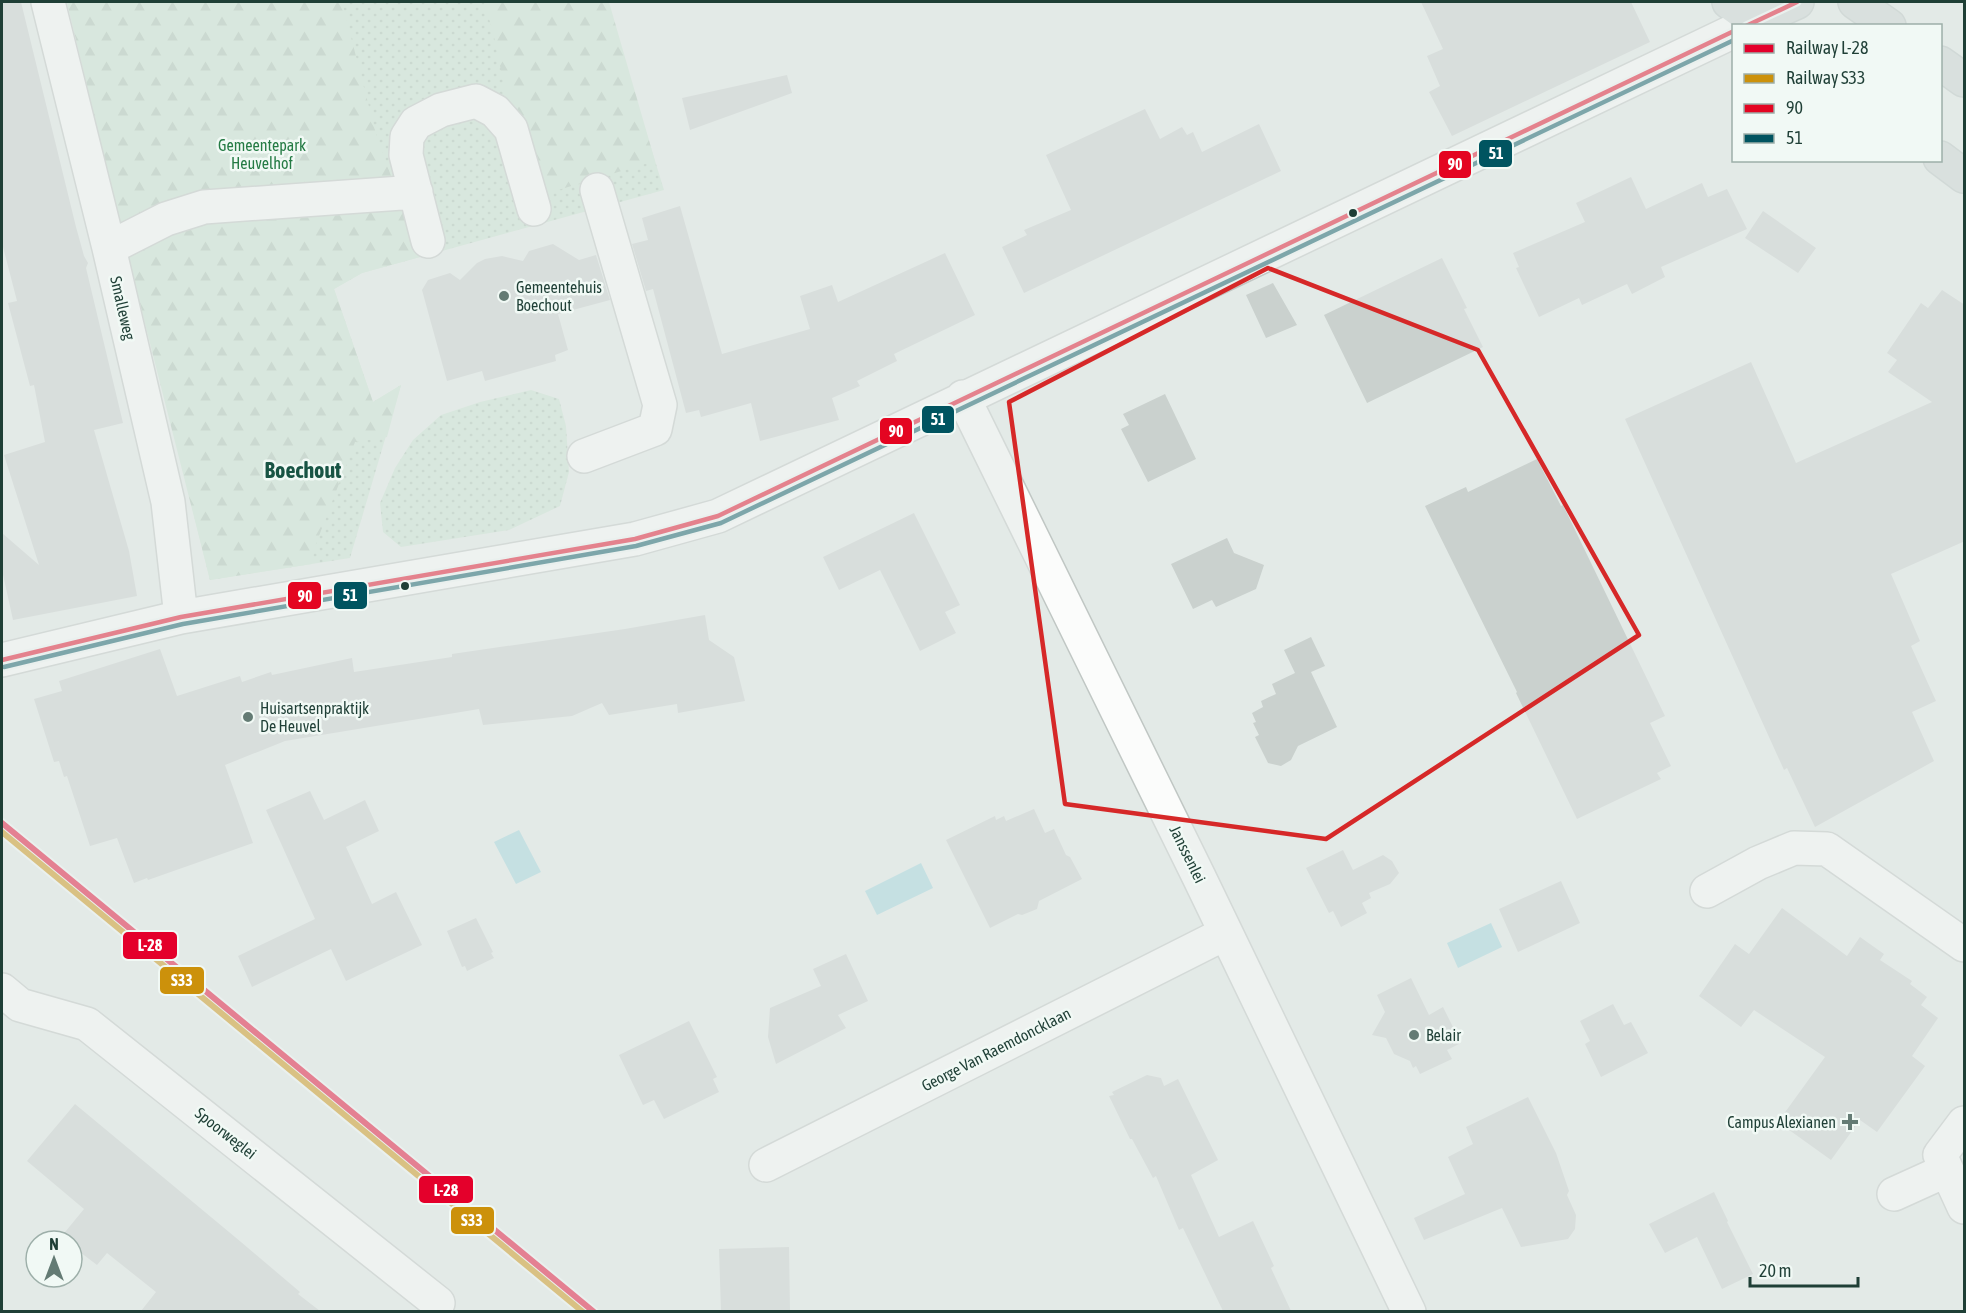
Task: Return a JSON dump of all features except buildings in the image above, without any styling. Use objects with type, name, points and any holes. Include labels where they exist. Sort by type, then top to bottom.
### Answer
[{"type":"main road","points":[[1745,21],[1797,2]]},
{"type":"main road","points":[[1855,2],[1886,24]]},
{"type":"main road","points":[[1942,64],[1965,80]]},
{"type":"main road","points":[[1942,159],[1965,176]]},
{"type":"street","name":"Smalleweg","points":[[48,2],[109,248],[168,502],[181,617]]},
{"type":"street","points":[[2,660],[181,617],[635,539],[718,516],[1732,27]]},
{"type":"street","points":[[428,241],[406,154],[407,137],[416,123],[441,110],[476,101],[495,111],[511,129],[534,209]]},
{"type":"street","points":[[584,456],[655,429],[660,405],[597,190]]},
{"type":"street","points":[[109,248],[166,219],[204,207],[416,192]]},
{"type":"street","name":"Janssenlei","points":[[963,397],[1409,1311]]},
{"type":"street","points":[[1707,891],[1758,863],[1794,848],[1827,849],[1965,945]]},
{"type":"street","name":"George Van Raemdoncklaan","points":[[766,1165],[1226,933]]},
{"type":"street","name":"Spoorweglei","points":[[2,990],[20,1005],[87,1024],[438,1303]]},
{"type":"street","points":[[1965,1123],[1940,1155],[1965,1207]]},
{"type":"street","points":[[1894,1194],[1947,1170]]},
{"type":"highlighted area","points":[[1268,268],[1478,350],[1639,635],[1326,839],[1065,804],[1009,402]]},
{"type":"green space","name":"Gemeentepark Heuvelhof","points":[[67,2],[606,2],[664,190],[362,273],[334,289],[373,402],[401,385],[350,558],[210,580]]},
{"type":"green space","name":"Gemeentepark Heuvelhof","points":[[67,2],[342,2],[376,134],[420,257],[362,273],[334,289],[373,402],[401,385],[387,437],[355,442],[314,549],[312,564],[210,580],[121,229]]},
{"type":"green space","points":[[484,2],[609,2],[655,161],[538,196],[505,90]]},
{"type":"green space","points":[[531,390],[559,399],[566,426],[569,472],[560,506],[509,530],[401,547],[383,532],[380,503],[395,468],[413,440],[441,415],[480,402]]},
{"type":"water","points":[[519,830],[541,872],[516,884],[494,842]]},
{"type":"water","points":[[921,863],[933,888],[877,915],[865,891]]},
{"type":"water","points":[[1491,923],[1502,947],[1458,968],[1447,943]]},
{"type":"rail line","name":"L-28","points":[[2,823],[594,1312]]},
{"type":"rail line","name":"S33","points":[[2,832],[583,1312]]},
{"type":"transit line","name":"90","points":[[1750,24],[1797,2]]},
{"type":"transit line","name":"90","points":[[2,660],[181,617],[635,539],[718,516],[1732,32]]},
{"type":"transit line","name":"51","points":[[4,667],[183,624],[636,546],[721,523],[1732,41]]},
{"type":"place","name":"Gemeentehuis Boechout","points":[[504,296]]},
{"type":"place","name":"Huisartsenpraktijk De Heuvel","points":[[248,717]]},
{"type":"place","name":"Belair","points":[[1414,1035]]},
{"type":"place","name":"Campus Alexianen","points":[[1850,1122]]},
{"type":"district","name":"Boechout","points":[[303,470]]}]
